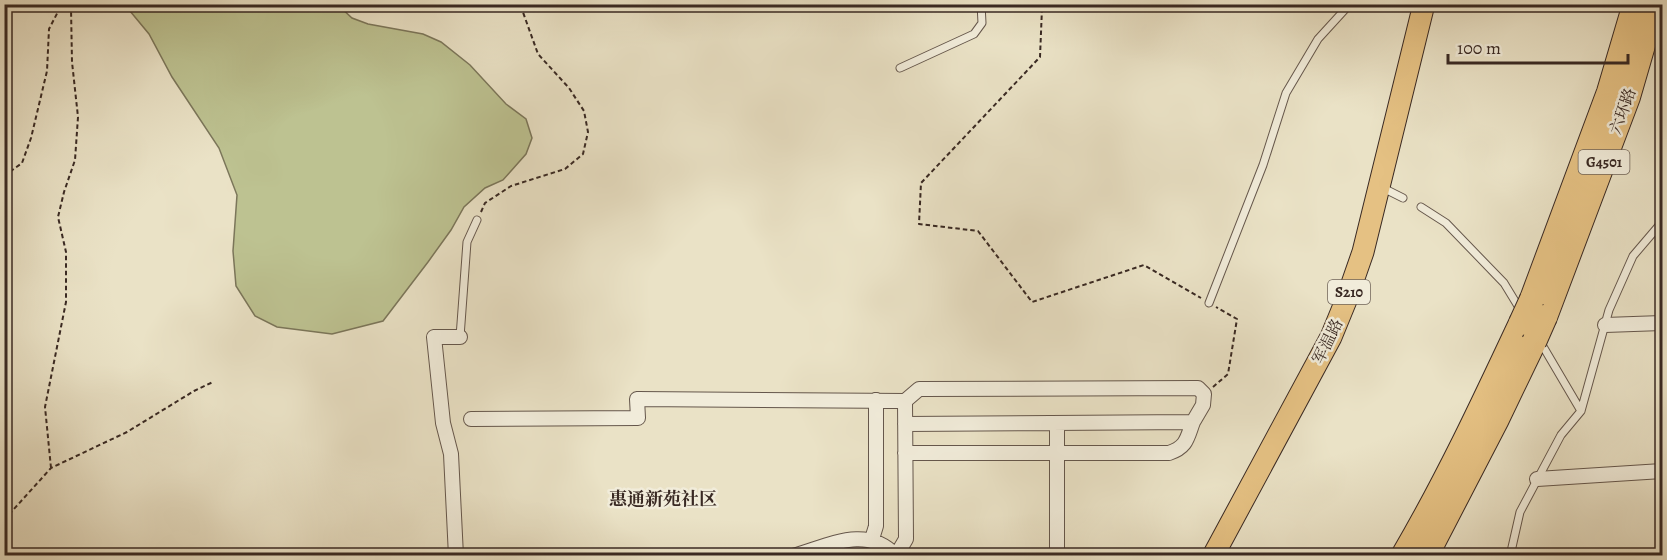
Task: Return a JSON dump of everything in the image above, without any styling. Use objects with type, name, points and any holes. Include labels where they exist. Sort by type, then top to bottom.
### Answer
[{"type":"highway","name":"六环路","points":[[1426,555],[1496,420],[1532,323],[1610,92],[1635,4]]},
{"type":"highway","name":"六环路","points":[[1403,555],[1429,512],[1481,409],[1532,323],[1628,97],[1655,4]]},
{"type":"main road","name":"军温路","points":[[1213,555],[1331,337],[1363,252],[1424,4]]},
{"type":"street","points":[[1605,326],[1662,323]]},
{"type":"street","points":[[456,555],[451,454],[443,423],[434,337],[460,337]]},
{"type":"street","points":[[471,419],[638,418],[637,399],[905,401],[919,389],[1198,388],[1204,394],[1203,405],[1192,422],[1185,444],[1181,449],[1169,453],[905,453]]},
{"type":"street","points":[[872,539],[876,526],[876,400]]},
{"type":"street","points":[[793,555],[859,537],[872,539],[888,547],[896,555],[906,539],[905,401]]},
{"type":"street","points":[[905,424],[1192,422]]},
{"type":"street","points":[[1057,423],[1057,555]]},
{"type":"street","points":[[1538,479],[1662,471]]},
{"type":"lane","points":[[900,68],[974,34],[982,23],[981,4]]},
{"type":"lane","points":[[1209,303],[1263,165],[1286,93],[1318,39],[1350,4]]},
{"type":"lane","points":[[1378,186],[1403,198]]},
{"type":"lane","points":[[1420,207],[1446,223],[1504,283],[1532,323],[1581,411]]},
{"type":"lane","points":[[460,337],[467,242],[477,220]]},
{"type":"lane","points":[[1510,555],[1520,512],[1561,435],[1581,411],[1609,310],[1633,256],[1662,222]]},
{"type":"path","points":[[4,176],[22,163],[32,138],[47,71],[49,29],[63,4],[71,8],[72,62],[78,117],[75,160],[58,218],[66,252],[66,302],[45,407],[51,468]]},
{"type":"path","points":[[477,220],[485,203],[511,186],[566,169],[583,154],[588,132],[584,111],[569,88],[538,54],[520,4]]},
{"type":"path","points":[[1031,4],[1034,8],[1042,8]]},
{"type":"path","points":[[1045,4],[1042,8],[1040,57],[921,183],[919,224],[978,231],[1032,302],[1144,266],[1209,303],[1237,320],[1228,374],[1204,394]]},
{"type":"path","points":[[4,520],[51,468],[127,432],[213,382]]},
{"type":"green space","points":[[125,5],[338,5],[352,18],[368,24],[423,34],[441,42],[470,65],[506,104],[526,119],[532,138],[526,154],[503,180],[485,188],[464,207],[451,230],[383,321],[332,334],[277,327],[255,316],[236,286],[233,251],[237,195],[219,148],[172,77],[149,34]]},
{"type":"district","name":"惠通新苑社区","points":[[663,499]]}]
